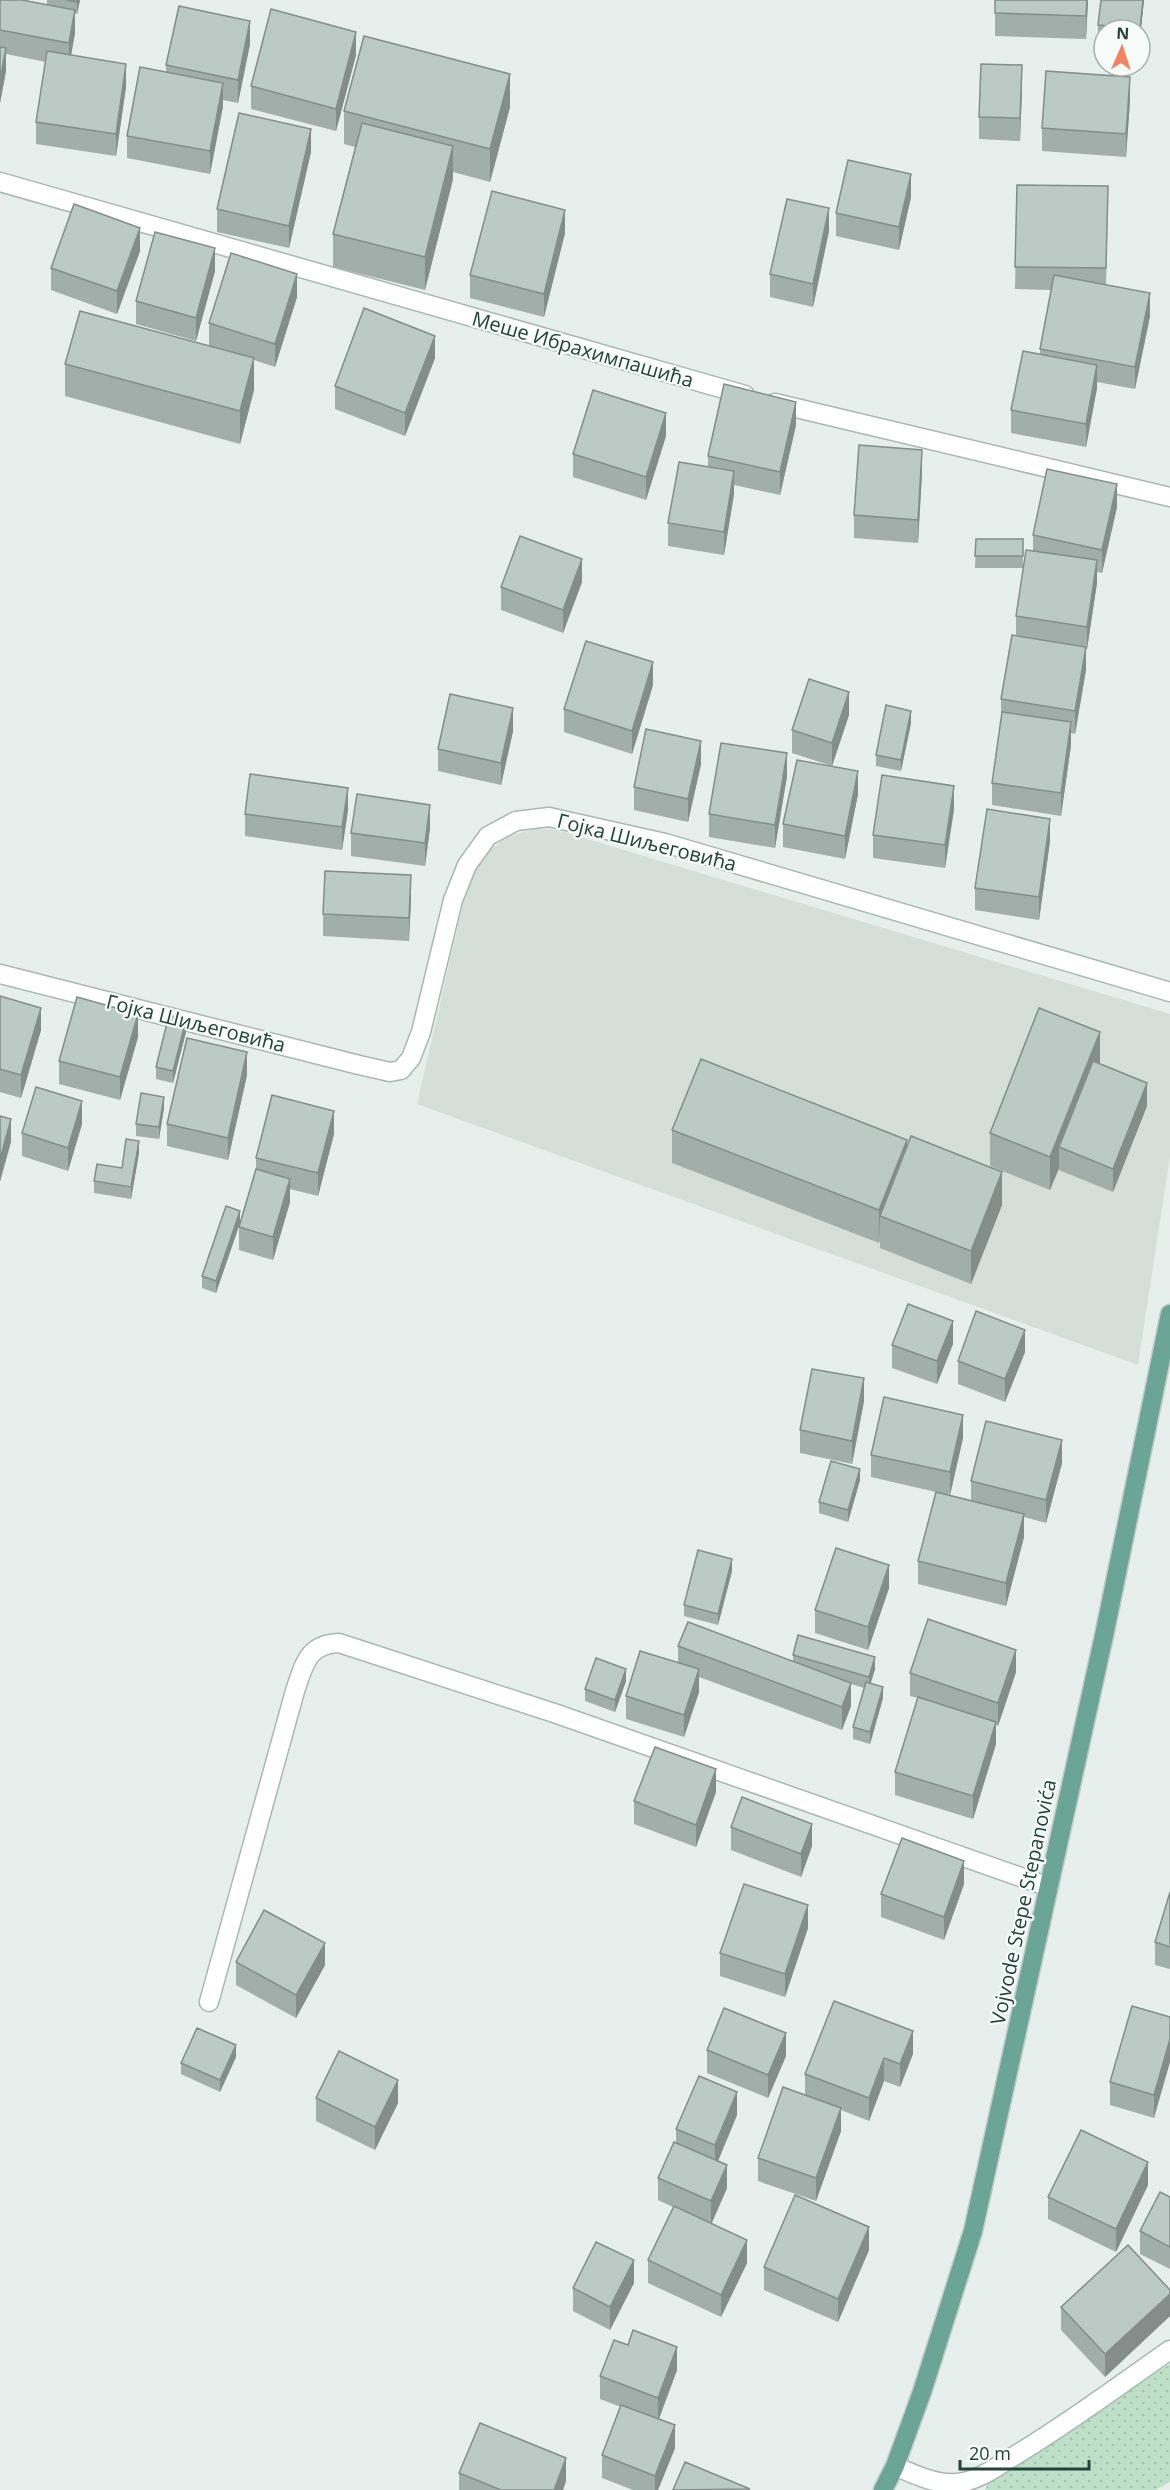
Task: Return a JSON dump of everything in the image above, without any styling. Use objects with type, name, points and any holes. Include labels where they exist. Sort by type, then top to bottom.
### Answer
[{"type":"main road","name":"Vojvode Stepe Stepanovića","points":[[884,2490],[895,2466],[973,2231],[1049,1887],[1170,1314]]},
{"type":"street","name":"Меше Ибрахимпашића","points":[[0,182],[769,402],[1170,497]]},
{"type":"street","name":"Гојка Шиљеговића","points":[[0,974],[358,1065],[390,1072],[401,1070],[411,1058],[421,1032],[453,900],[466,865],[488,836],[516,821],[549,817],[665,843],[1170,992]]},
{"type":"street","points":[[209,2002],[279,1757],[295,1691],[309,1656],[317,1647],[327,1644],[339,1643],[557,1714],[1049,1887]]},
{"type":"street","points":[[895,2466],[916,2476],[954,2483],[969,2481],[1045,2438],[1170,2350]]},
{"type":"shaded area","points":[[536,829],[557,830],[1170,1014],[1170,1156],[1138,1365],[417,1104],[469,878],[479,858],[509,836]]},
{"type":"green space","points":[[1170,2364],[1170,2482],[1156,2490],[985,2490],[995,2469]]},
{"type":"building","points":[[0,0],[22,0],[75,10],[69,43],[0,30]]},
{"type":"building","points":[[995,0],[1087,0],[1086,16],[995,13]]},
{"type":"building","points":[[1101,0],[1143,0],[1141,18],[1099,18]]},
{"type":"building","points":[[179,6],[250,21],[238,80],[166,65]]},
{"type":"building","points":[[271,9],[356,32],[336,109],[251,86]]},
{"type":"building","points":[[364,36],[510,74],[490,149],[344,111]]},
{"type":"building","points":[[0,47],[6,48],[0,80]]},
{"type":"building","points":[[47,51],[126,64],[116,134],[36,122]]},
{"type":"building","points":[[981,64],[1022,65],[1020,118],[979,117]]},
{"type":"building","points":[[140,67],[223,83],[210,151],[127,136]]},
{"type":"building","points":[[1046,71],[1092,74],[1092,78],[1130,78],[1126,134],[1042,128]]},
{"type":"building","points":[[239,113],[311,129],[289,226],[217,209]]},
{"type":"building","points":[[362,123],[453,146],[425,257],[333,234]]},
{"type":"building","points":[[848,160],[911,174],[899,227],[836,213]]},
{"type":"building","points":[[1017,185],[1108,186],[1106,268],[1015,267]]},
{"type":"building","points":[[492,191],[565,210],[544,294],[470,275]]},
{"type":"building","points":[[787,199],[829,208],[813,284],[770,274]]},
{"type":"building","points":[[74,204],[140,228],[117,291],[51,268]]},
{"type":"building","points":[[155,232],[215,248],[196,318],[136,301]]},
{"type":"building","points":[[231,253],[297,274],[275,344],[209,323]]},
{"type":"building","points":[[1054,275],[1150,293],[1135,367],[1040,349]]},
{"type":"building","points":[[364,308],[435,336],[405,413],[335,386]]},
{"type":"building","points":[[80,311],[254,358],[240,411],[65,364]]},
{"type":"building","points":[[1023,351],[1097,365],[1086,424],[1011,410]]},
{"type":"building","points":[[724,384],[796,402],[780,472],[708,456]]},
{"type":"building","points":[[593,390],[666,413],[646,477],[573,454]]},
{"type":"building","points":[[859,445],[922,450],[918,520],[854,515]]},
{"type":"building","points":[[679,462],[734,471],[724,532],[668,523]]},
{"type":"building","points":[[1047,469],[1117,484],[1102,550],[1033,535]]},
{"type":"building","points":[[520,536],[582,559],[563,610],[501,587]]},
{"type":"building","points":[[976,539],[1023,539],[1023,556],[975,556]]},
{"type":"building","points":[[1026,550],[1097,560],[1087,627],[1016,616]]},
{"type":"building","points":[[1012,635],[1086,647],[1075,711],[1001,699]]},
{"type":"building","points":[[586,641],[653,662],[632,731],[564,709]]},
{"type":"building","points":[[809,679],[849,692],[832,743],[792,730]]},
{"type":"building","points":[[450,694],[513,708],[501,763],[438,749]]},
{"type":"building","points":[[886,705],[911,711],[901,760],[876,755]]},
{"type":"building","points":[[1002,712],[1071,722],[1061,793],[992,783]]},
{"type":"building","points":[[646,729],[701,741],[688,799],[634,787]]},
{"type":"building","points":[[721,743],[787,753],[775,825],[709,814]]},
{"type":"building","points":[[797,760],[858,771],[845,836],[783,824]]},
{"type":"building","points":[[250,774],[348,788],[342,827],[245,814]]},
{"type":"building","points":[[882,775],[954,786],[945,845],[873,835]]},
{"type":"building","points":[[357,794],[430,805],[425,843],[351,833]]},
{"type":"building","points":[[987,809],[1050,819],[1039,897],[975,888]]},
{"type":"building","points":[[325,871],[411,875],[409,918],[323,914]]},
{"type":"building","points":[[0,996],[41,1008],[21,1075],[0,1069]]},
{"type":"building","points":[[77,997],[138,1014],[120,1077],[59,1061]]},
{"type":"building","points":[[1039,1008],[1100,1032],[1050,1157],[990,1133]]},
{"type":"building","points":[[169,1015],[186,1020],[173,1071],[156,1067]]},
{"type":"building","points":[[187,1038],[247,1052],[228,1138],[167,1124]]},
{"type":"building","points":[[701,1059],[907,1140],[879,1210],[672,1130]]},
{"type":"building","points":[[1093,1061],[1147,1083],[1113,1169],[1059,1147]]},
{"type":"building","points":[[36,1087],[82,1101],[68,1148],[22,1133]]},
{"type":"building","points":[[141,1093],[164,1097],[159,1127],[136,1124]]},
{"type":"building","points":[[272,1095],[334,1111],[318,1173],[256,1158]]},
{"type":"building","points":[[0,1116],[11,1119],[0,1159]]},
{"type":"building","points":[[911,1136],[1002,1172],[971,1251],[880,1216]]},
{"type":"building","points":[[126,1139],[139,1141],[131,1187],[94,1181],[97,1164],[122,1168]]},
{"type":"building","points":[[256,1169],[290,1179],[273,1237],[239,1227]]},
{"type":"building","points":[[226,1206],[240,1211],[216,1281],[202,1276]]},
{"type":"building","points":[[908,1304],[953,1321],[937,1361],[892,1345]]},
{"type":"building","points":[[976,1311],[1025,1330],[1005,1379],[958,1361]]},
{"type":"building","points":[[812,1369],[864,1378],[852,1441],[800,1430]]},
{"type":"building","points":[[884,1397],[963,1415],[950,1472],[871,1455]]},
{"type":"building","points":[[986,1421],[1062,1440],[1046,1500],[971,1481]]},
{"type":"building","points":[[831,1461],[860,1469],[848,1510],[819,1502]]},
{"type":"building","points":[[936,1492],[1024,1514],[1006,1583],[918,1561]]},
{"type":"building","points":[[836,1548],[889,1565],[868,1627],[815,1610]]},
{"type":"building","points":[[698,1550],[732,1559],[718,1614],[684,1605]]},
{"type":"building","points":[[928,1619],[1016,1650],[998,1703],[910,1673]]},
{"type":"building","points":[[688,1622],[851,1683],[842,1707],[678,1646]]},
{"type":"building","points":[[798,1635],[875,1657],[869,1677],[793,1655]]},
{"type":"building","points":[[640,1651],[699,1669],[684,1715],[626,1696]]},
{"type":"building","points":[[596,1658],[626,1669],[615,1700],[585,1689]]},
{"type":"building","points":[[866,1682],[883,1687],[870,1732],[853,1727]]},
{"type":"building","points":[[918,1697],[996,1722],[973,1796],[895,1772]]},
{"type":"building","points":[[655,1747],[716,1769],[696,1825],[634,1801]]},
{"type":"building","points":[[742,1797],[812,1824],[801,1854],[731,1827]]},
{"type":"building","points":[[902,1838],[964,1861],[944,1917],[881,1894]]},
{"type":"building","points":[[744,1884],[808,1905],[785,1974],[720,1953]]},
{"type":"building","points":[[1170,1892],[1170,1947],[1155,1942]]},
{"type":"building","points":[[264,1910],[325,1943],[296,1995],[236,1962]]},
{"type":"building","points":[[834,2001],[913,2031],[900,2064],[884,2058],[869,2098],[805,2074]]},
{"type":"building","points":[[1132,2006],[1170,2017],[1170,2039],[1154,2095],[1110,2082]]},
{"type":"building","points":[[724,2008],[786,2033],[768,2075],[707,2050]]},
{"type":"building","points":[[197,2028],[236,2045],[220,2080],[181,2063]]},
{"type":"building","points":[[339,2051],[398,2080],[375,2127],[316,2098]]},
{"type":"building","points":[[699,2076],[737,2092],[715,2145],[676,2129]]},
{"type":"building","points":[[783,2087],[841,2108],[816,2178],[758,2158]]},
{"type":"building","points":[[1081,2130],[1148,2162],[1116,2229],[1048,2197]]},
{"type":"building","points":[[674,2142],[727,2165],[711,2201],[658,2178]]},
{"type":"building","points":[[1160,2192],[1170,2197],[1170,2247],[1140,2231]]},
{"type":"building","points":[[795,2195],[869,2227],[838,2299],[764,2267]]},
{"type":"building","points":[[674,2206],[747,2240],[721,2295],[648,2260]]},
{"type":"building","points":[[596,2242],[634,2260],[610,2307],[573,2288]]},
{"type":"building","points":[[1128,2245],[1170,2290],[1170,2294],[1105,2354],[1061,2307]]},
{"type":"building","points":[[633,2330],[677,2347],[658,2398],[600,2376],[614,2340],[628,2345]]},
{"type":"building","points":[[621,2405],[675,2425],[655,2476],[602,2455]]},
{"type":"building","points":[[480,2423],[566,2458],[554,2490],[501,2490],[459,2473]]},
{"type":"building","points":[[685,2462],[750,2489],[673,2490]]}]
